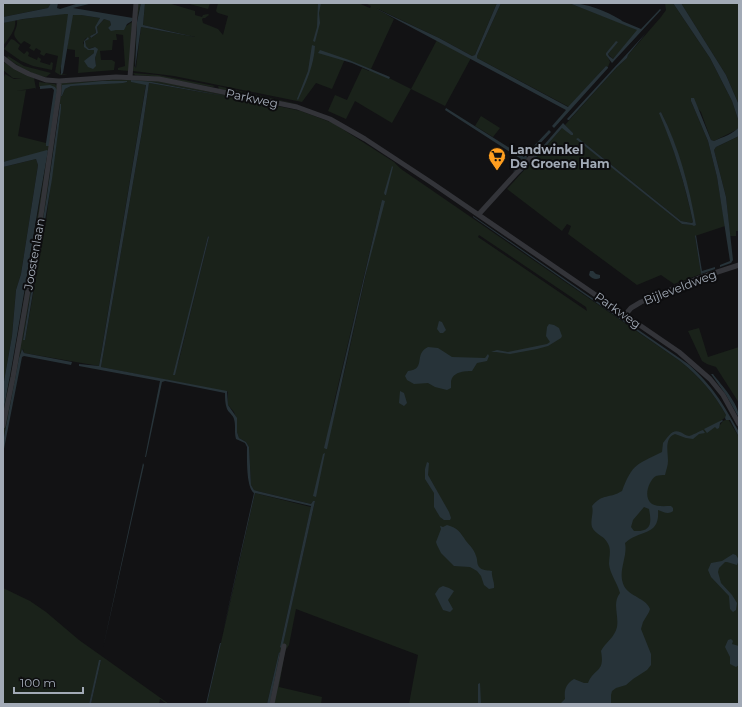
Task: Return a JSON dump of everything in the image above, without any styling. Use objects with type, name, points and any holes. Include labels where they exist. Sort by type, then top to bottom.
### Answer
[{"type":"street","points":[[130,77],[136,3]]},
{"type":"street","name":"Parkweg","points":[[3,58],[29,74],[46,80],[59,81],[130,77],[159,79],[298,108],[330,119],[365,139],[479,214],[679,352],[710,379],[723,395],[739,424]]},
{"type":"street","name":"Joostenlaan","points":[[3,426],[13,377],[46,184],[59,81]]},
{"type":"street","points":[[479,214],[532,156]]},
{"type":"street","name":"Bijleveldweg","points":[[625,315],[631,308],[641,302],[699,278],[739,265]]},
{"type":"street","points":[[272,704],[284,646]]},
{"type":"shaded area","points":[[3,3],[51,3],[48,8],[3,17]]},
{"type":"shaded area","points":[[51,3],[58,3],[57,8],[60,9],[79,3],[93,3],[73,8],[133,18],[124,30],[111,31],[108,28],[111,25],[110,21],[104,19],[97,27],[98,33],[91,38],[90,36],[96,33],[95,27],[100,18],[73,15],[63,73],[61,75],[68,14],[23,19],[3,23],[3,17],[48,8]]},
{"type":"shaded area","points":[[137,3],[141,3],[137,19],[134,66],[136,68],[141,27],[195,37],[143,25],[145,3],[168,3],[195,11],[195,15],[202,17],[203,15],[208,14],[209,15],[202,19],[203,23],[218,29],[223,35],[228,16],[216,11],[218,3],[358,3],[370,8],[371,6],[365,3],[497,3],[475,55],[472,56],[439,38],[376,8],[394,19],[371,69],[411,89],[392,123],[355,101],[346,119],[328,111],[335,95],[347,100],[362,68],[369,71],[370,69],[345,59],[332,89],[316,83],[302,102],[174,76],[133,71]]},
{"type":"shaded area","points":[[141,3],[145,3],[143,25],[195,37],[141,27],[135,69],[137,22]]},
{"type":"shaded area","points":[[186,3],[210,3],[208,9]]},
{"type":"shaded area","points":[[318,3],[321,3],[319,13],[320,23],[315,42],[313,41],[317,27]]},
{"type":"shaded area","points":[[497,3],[501,3],[477,58],[568,107],[606,66],[608,67],[554,128],[552,126],[566,110],[375,8],[439,38],[472,56],[475,55]]},
{"type":"shaded area","points":[[501,3],[569,3],[629,26],[637,30],[637,32],[613,59],[608,54],[617,42],[606,53],[610,62],[608,67],[606,66],[569,107],[477,58]]},
{"type":"shaded area","points":[[569,3],[583,4],[596,8],[641,29],[660,9],[661,10],[612,63],[606,53],[616,41],[618,42],[608,54],[613,59],[637,30]]},
{"type":"shaded area","points":[[665,3],[673,3],[710,58],[732,101],[739,122],[739,127],[714,141],[711,140],[701,112],[691,101],[708,141],[717,177],[725,226],[695,236],[701,274],[674,284],[661,275],[637,285],[568,234],[571,226],[567,224],[562,231],[507,189],[563,127],[571,135],[573,133],[565,125],[617,67],[627,58],[666,10]],"holes":[[[661,112],[682,167],[696,225],[682,224],[577,139],[588,146],[681,221],[692,223],[683,180],[660,113]]]},
{"type":"shaded area","points":[[673,3],[681,3],[726,75],[739,105],[739,122],[732,101],[710,58]]},
{"type":"shaded area","points":[[681,3],[739,3],[739,105],[726,75]]},
{"type":"shaded area","points":[[68,14],[69,16],[60,73],[68,75],[60,75],[55,72],[58,56],[46,53],[44,56],[40,54],[41,51],[36,48],[34,51],[29,48],[31,45],[24,41],[21,44],[14,35],[17,20]]},
{"type":"shaded area","points":[[75,14],[100,18],[95,30],[96,33],[90,36],[91,38],[98,33],[97,27],[104,19],[110,21],[111,25],[108,29],[120,30],[132,22],[133,16],[129,71],[118,70],[118,68],[125,66],[123,35],[116,34],[117,40],[113,40],[112,50],[100,51],[101,60],[112,60],[115,62],[114,70],[78,73],[79,57],[75,57],[75,50],[67,49],[72,16]],"holes":[[[88,37],[85,41],[85,45],[89,49],[94,47],[97,51],[95,58],[96,65],[88,58],[94,53],[94,50],[87,49],[83,43]]]},
{"type":"shaded area","points":[[15,20],[15,27],[3,46],[3,23]]},
{"type":"shaded area","points":[[646,33],[627,58],[568,120],[567,119]]},
{"type":"shaded area","points":[[88,37],[89,39],[85,41],[86,46],[89,49],[95,47],[98,49],[95,58],[96,66],[93,69],[88,67],[84,61],[94,53],[94,50],[88,50],[84,47],[84,41]]},
{"type":"shaded area","points":[[11,39],[20,45],[18,49],[24,54],[27,51],[29,53],[28,56],[37,60],[38,57],[41,59],[40,62],[50,65],[51,62],[53,63],[52,70],[33,66],[21,61],[4,49]]},
{"type":"shaded area","points":[[437,40],[471,58],[445,106],[411,89]]},
{"type":"shaded area","points":[[312,45],[315,46],[313,60],[307,80],[298,100],[297,99],[308,71]]},
{"type":"shaded area","points":[[320,50],[390,77],[389,79],[352,63],[318,53]]},
{"type":"shaded area","points":[[8,56],[24,66],[51,73],[46,77],[25,70],[7,58]]},
{"type":"shaded area","points":[[3,62],[34,78],[36,89],[35,88],[16,91],[26,90],[18,136],[46,143],[46,146],[56,88],[39,87],[39,82],[55,84],[57,86],[61,83],[127,79],[159,81],[301,111],[333,123],[394,162],[401,169],[687,367],[711,392],[726,415],[726,417],[719,422],[720,425],[723,421],[728,419],[739,437],[739,704],[409,704],[418,655],[296,609],[289,645],[285,651],[279,687],[322,697],[321,704],[269,704],[279,652],[267,704],[207,704],[255,493],[311,507],[280,647],[282,648],[315,501],[311,504],[254,490],[251,485],[249,447],[246,442],[239,438],[237,432],[237,421],[234,412],[228,405],[228,392],[101,367],[149,83],[230,97],[152,82],[132,82],[146,84],[99,366],[24,353],[23,349],[19,358],[3,442],[3,413],[13,365],[48,151],[3,162],[3,80],[5,74],[14,79],[22,78],[13,78],[3,70]],"holes":[[[127,82],[71,86],[65,89],[61,96],[62,86]],[[61,104],[46,221],[25,340],[23,339],[47,195],[58,110]],[[382,200],[346,365],[326,449],[332,411]],[[479,235],[586,307],[587,311],[478,237]],[[208,236],[209,237],[179,360],[174,374]]]},
{"type":"shaded area","points":[[133,73],[158,75],[215,86],[212,87],[152,76],[135,75]]},
{"type":"shaded area","points":[[131,80],[152,82],[230,97],[149,83],[101,367],[227,391],[228,405],[237,418],[237,432],[239,438],[246,442],[249,447],[251,485],[254,490],[311,504],[315,501],[282,649],[280,647],[311,506],[255,493],[222,636],[254,493],[251,490],[248,479],[247,447],[245,443],[236,439],[234,419],[227,409],[225,403],[225,393],[165,381],[162,382],[145,457],[160,381],[79,366],[79,364],[99,366],[146,85],[131,82]]},
{"type":"shaded area","points":[[102,81],[127,82],[71,86],[65,89],[61,96],[62,85]]},
{"type":"shaded area","points":[[50,85],[55,87],[57,90],[49,146],[46,146],[54,90],[52,88],[40,89],[40,86]]},
{"type":"shaded area","points":[[218,86],[297,104],[219,89]]},
{"type":"shaded area","points":[[691,98],[694,98],[711,140],[714,141],[728,135],[739,127],[739,136],[716,147],[714,150],[726,197],[733,260],[731,263],[720,267],[720,265],[730,261],[717,177],[708,141]]},
{"type":"shaded area","points":[[60,104],[61,109],[52,179],[25,340],[23,340],[47,195]]},
{"type":"shaded area","points":[[446,108],[524,157],[526,154],[527,158],[513,172],[521,159],[445,110]]},
{"type":"shaded area","points":[[661,112],[683,167],[696,225],[694,226],[682,224],[576,139],[578,138],[681,221],[692,223],[683,180],[670,139],[659,113]]},
{"type":"shaded area","points":[[481,116],[500,128],[493,137],[475,126]]},
{"type":"shaded area","points":[[563,123],[573,133],[573,135],[562,128],[532,162],[518,175]]},
{"type":"shaded area","points":[[549,130],[551,132],[533,151],[531,149]]},
{"type":"shaded area","points":[[739,136],[739,231],[736,231],[736,236],[730,236],[726,197],[714,150],[716,147]]},
{"type":"shaded area","points":[[47,150],[3,413],[3,387],[12,336],[16,290],[21,274],[38,165],[36,159],[3,167],[3,162]]},
{"type":"shaded area","points":[[36,159],[38,165],[21,274],[16,290],[12,336],[3,387],[3,167]]},
{"type":"shaded area","points":[[392,166],[393,167],[385,195],[384,193]]},
{"type":"shaded area","points":[[382,200],[385,201],[365,277],[326,449],[324,448]]},
{"type":"shaded area","points":[[473,216],[688,364],[697,372],[717,396],[739,432],[739,437],[730,420],[726,420],[726,415],[711,392],[700,379],[680,361]]},
{"type":"shaded area","points":[[696,235],[702,271],[715,267],[715,269],[701,274],[695,236]]},
{"type":"shaded area","points":[[208,236],[209,237],[175,375],[173,375]]},
{"type":"shaded area","points":[[590,271],[600,275],[600,278],[596,279],[591,277],[589,275]]},
{"type":"shaded area","points":[[439,321],[442,322],[446,330],[443,333],[440,333],[437,329]]},
{"type":"shaded area","points":[[549,324],[559,328],[562,336],[548,346],[510,354],[491,352],[497,350],[508,352],[547,344],[550,342],[546,336],[547,327]]},
{"type":"shaded area","points":[[699,328],[708,357],[739,347],[739,403],[716,367],[702,361],[688,331]]},
{"type":"shaded area","points":[[428,347],[438,348],[452,357],[485,358],[488,354],[489,356],[487,361],[477,363],[472,371],[456,374],[452,379],[451,388],[447,390],[435,387],[428,383],[414,384],[407,380],[405,376],[408,371],[414,370],[417,367],[421,353]]},
{"type":"shaded area","points":[[22,349],[24,353],[72,362],[71,365],[24,356],[22,357],[3,454],[3,442]]},
{"type":"shaded area","points":[[711,374],[713,374],[733,400],[739,418],[726,395]]},
{"type":"shaded area","points":[[400,391],[404,393],[407,403],[404,406],[399,403]]},
{"type":"shaded area","points":[[722,420],[723,421],[717,429],[715,427],[707,433],[704,429]]},
{"type":"shaded area","points":[[703,430],[705,433],[699,434],[693,439],[675,434],[669,439],[667,446],[668,463],[665,475],[656,476],[653,478],[649,485],[647,494],[649,501],[652,504],[659,506],[671,506],[673,511],[668,513],[658,510],[658,519],[656,525],[652,529],[625,543],[626,548],[622,570],[622,581],[630,593],[645,602],[650,609],[641,629],[651,654],[651,665],[647,670],[626,685],[612,691],[611,704],[560,704],[565,699],[565,690],[569,683],[574,679],[588,683],[599,669],[602,663],[601,651],[616,631],[617,627],[616,601],[620,593],[609,564],[609,545],[606,540],[592,527],[592,506],[600,499],[622,491],[629,475],[636,466],[662,452],[663,443],[672,433],[677,431],[689,436]],"holes":[[[644,507],[649,509],[649,526],[644,530],[634,531],[631,527],[633,520]]]},
{"type":"shaded area","points":[[325,453],[316,497],[313,496],[323,454]]},
{"type":"shaded area","points":[[427,462],[429,463],[428,475],[449,512],[451,518],[450,520],[444,520],[440,517],[434,507],[434,493],[425,479]]},
{"type":"shaded area","points":[[143,463],[144,465],[103,648]]},
{"type":"shaded area","points":[[447,525],[458,531],[472,548],[480,568],[492,571],[494,588],[489,589],[484,585],[481,576],[477,571],[470,567],[454,566],[441,553],[436,542],[441,529],[440,526],[443,527]]},
{"type":"shaded area","points":[[733,554],[736,555],[739,560],[737,565],[725,562],[719,568],[718,572],[721,583],[737,603],[736,610],[733,612],[730,609],[729,596],[711,577],[708,570],[711,563],[722,561]]},
{"type":"shaded area","points":[[443,586],[454,591],[448,600],[453,609],[450,612],[443,610],[435,594],[439,588]]},
{"type":"shaded area","points":[[3,588],[30,601],[46,612],[79,640],[169,704],[160,699],[159,704],[91,704],[100,660],[89,704],[3,704]]},
{"type":"shaded area","points":[[731,639],[733,641],[732,644],[739,646],[739,665],[736,667],[730,664],[730,657],[725,647],[728,640]]},
{"type":"shaded area","points":[[220,643],[221,643],[206,704]]},
{"type":"shaded area","points":[[279,652],[270,703],[267,704]]},
{"type":"shaded area","points":[[99,660],[101,660],[91,704],[89,704]]},
{"type":"shaded area","points":[[480,683],[481,704],[478,704],[478,684]]},
{"type":"place","name":"Landwinkel De Groene Ham","points":[[497,171]]}]
